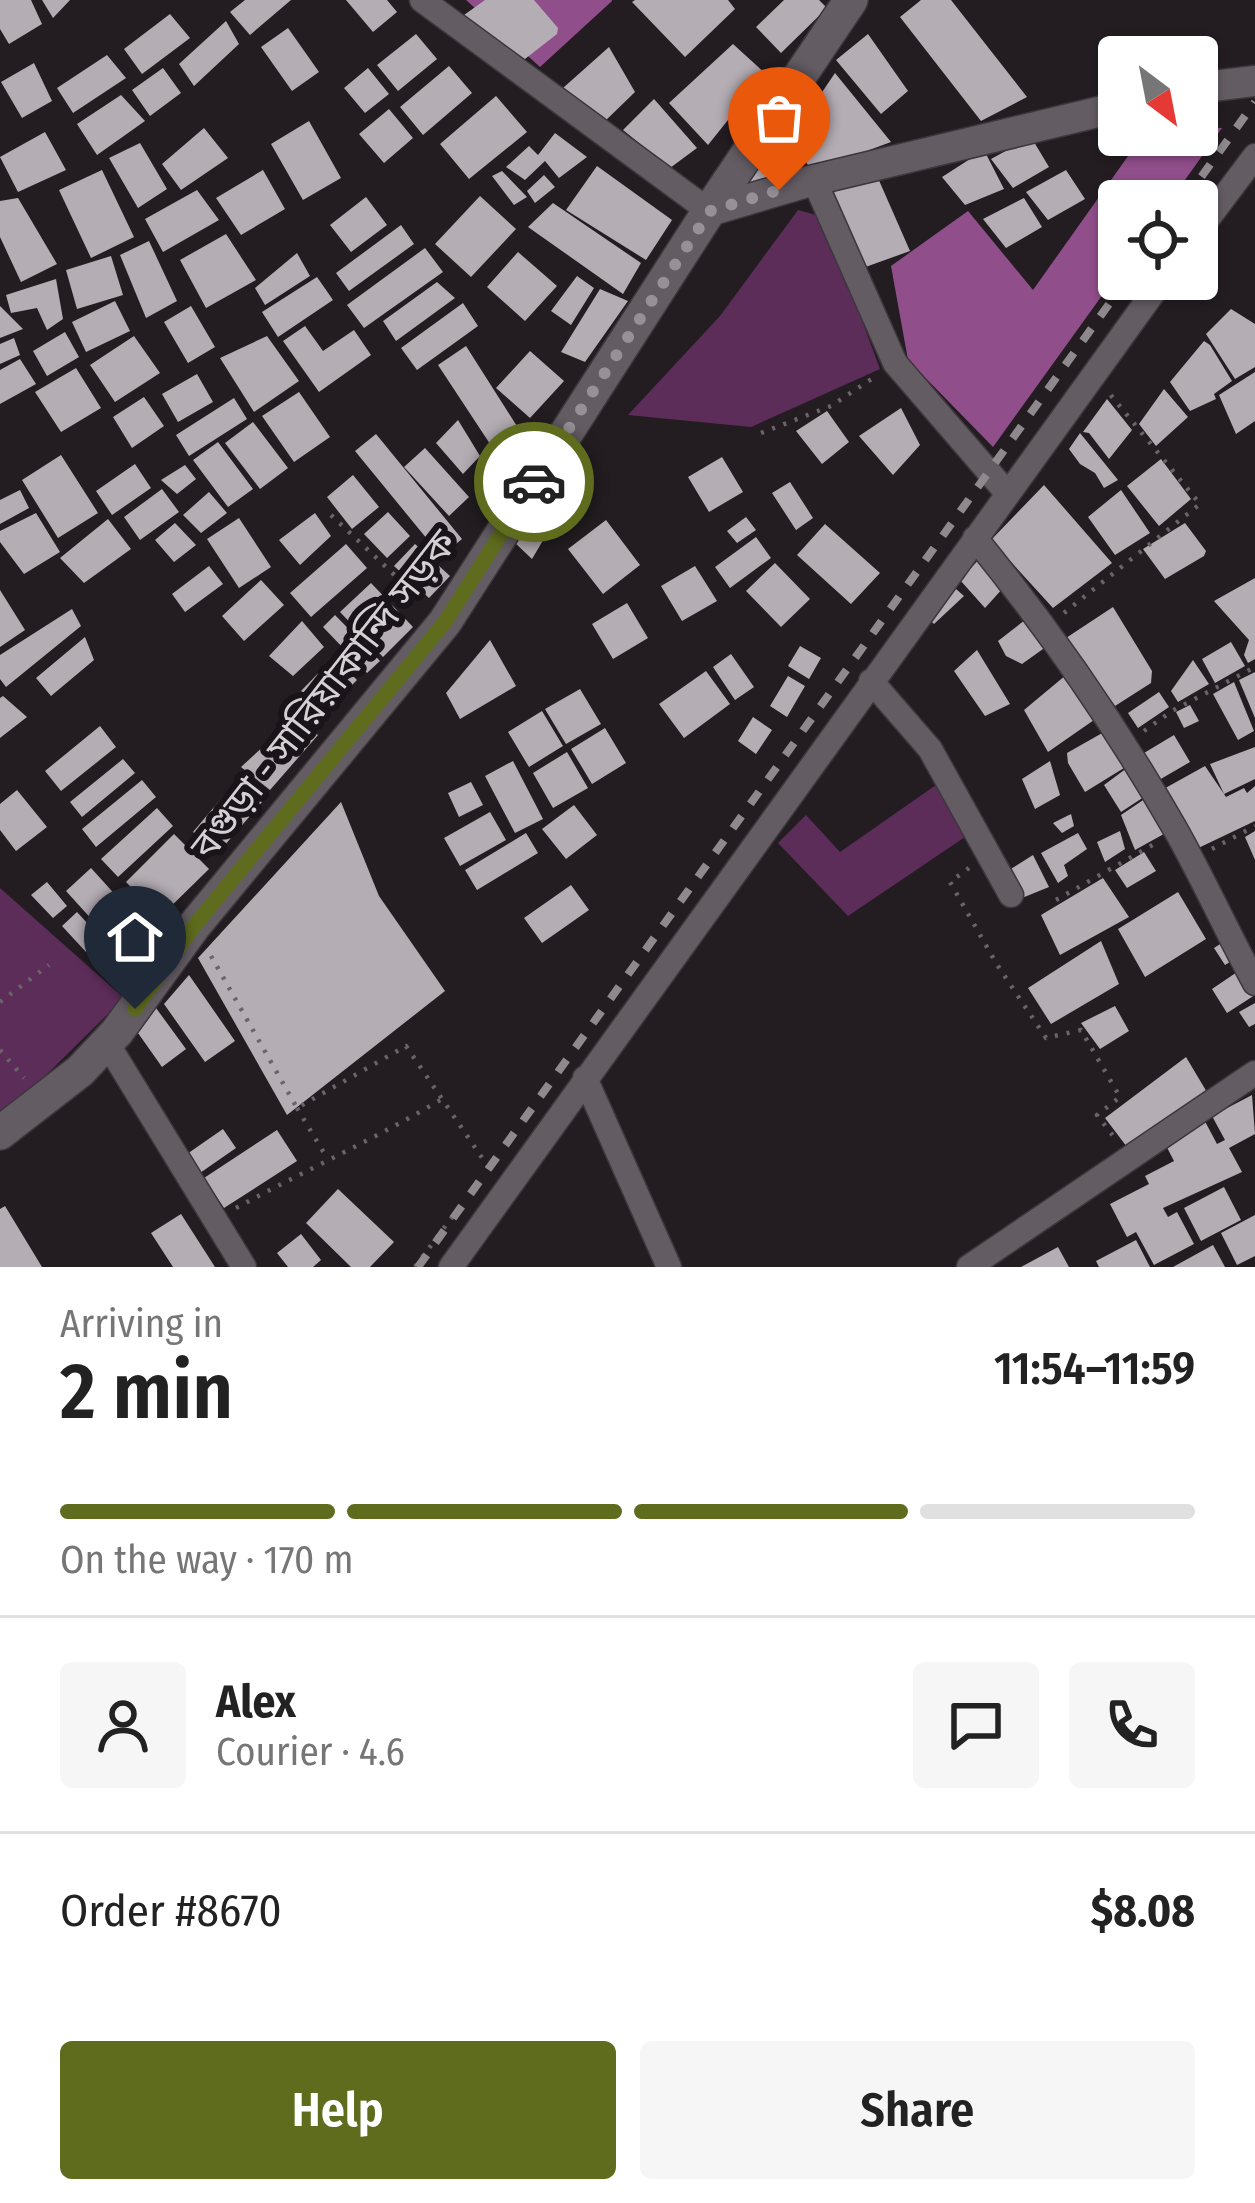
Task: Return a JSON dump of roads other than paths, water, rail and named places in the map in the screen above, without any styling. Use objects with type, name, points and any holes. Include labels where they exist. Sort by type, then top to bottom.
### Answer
[{"type":"main road","name":"বগুড়া - সারিয়াকান্দি সড়ক","points":[[0,1133],[55,1093],[107,1043],[194,926],[445,622],[851,0]]},
{"type":"street","points":[[422,0],[710,211],[814,180],[1098,112]]},
{"type":"street","points":[[1218,85],[1255,81]]},
{"type":"street","points":[[1218,205],[1255,156]]},
{"type":"street","points":[[814,180],[896,364],[1007,494]]},
{"type":"street","points":[[451,1267],[1148,300]]},
{"type":"street","points":[[975,538],[1124,744],[1177,831],[1255,983]]},
{"type":"street","points":[[871,681],[930,749],[1011,896]]},
{"type":"street","points":[[107,1043],[244,1267]]},
{"type":"street","points":[[969,1267],[1255,1072]]},
{"type":"street","points":[[585,1078],[669,1267]]},
{"type":"railway","points":[[1199,180],[1255,102]]},
{"type":"railway","points":[[418,1267],[1112,300]]}]
